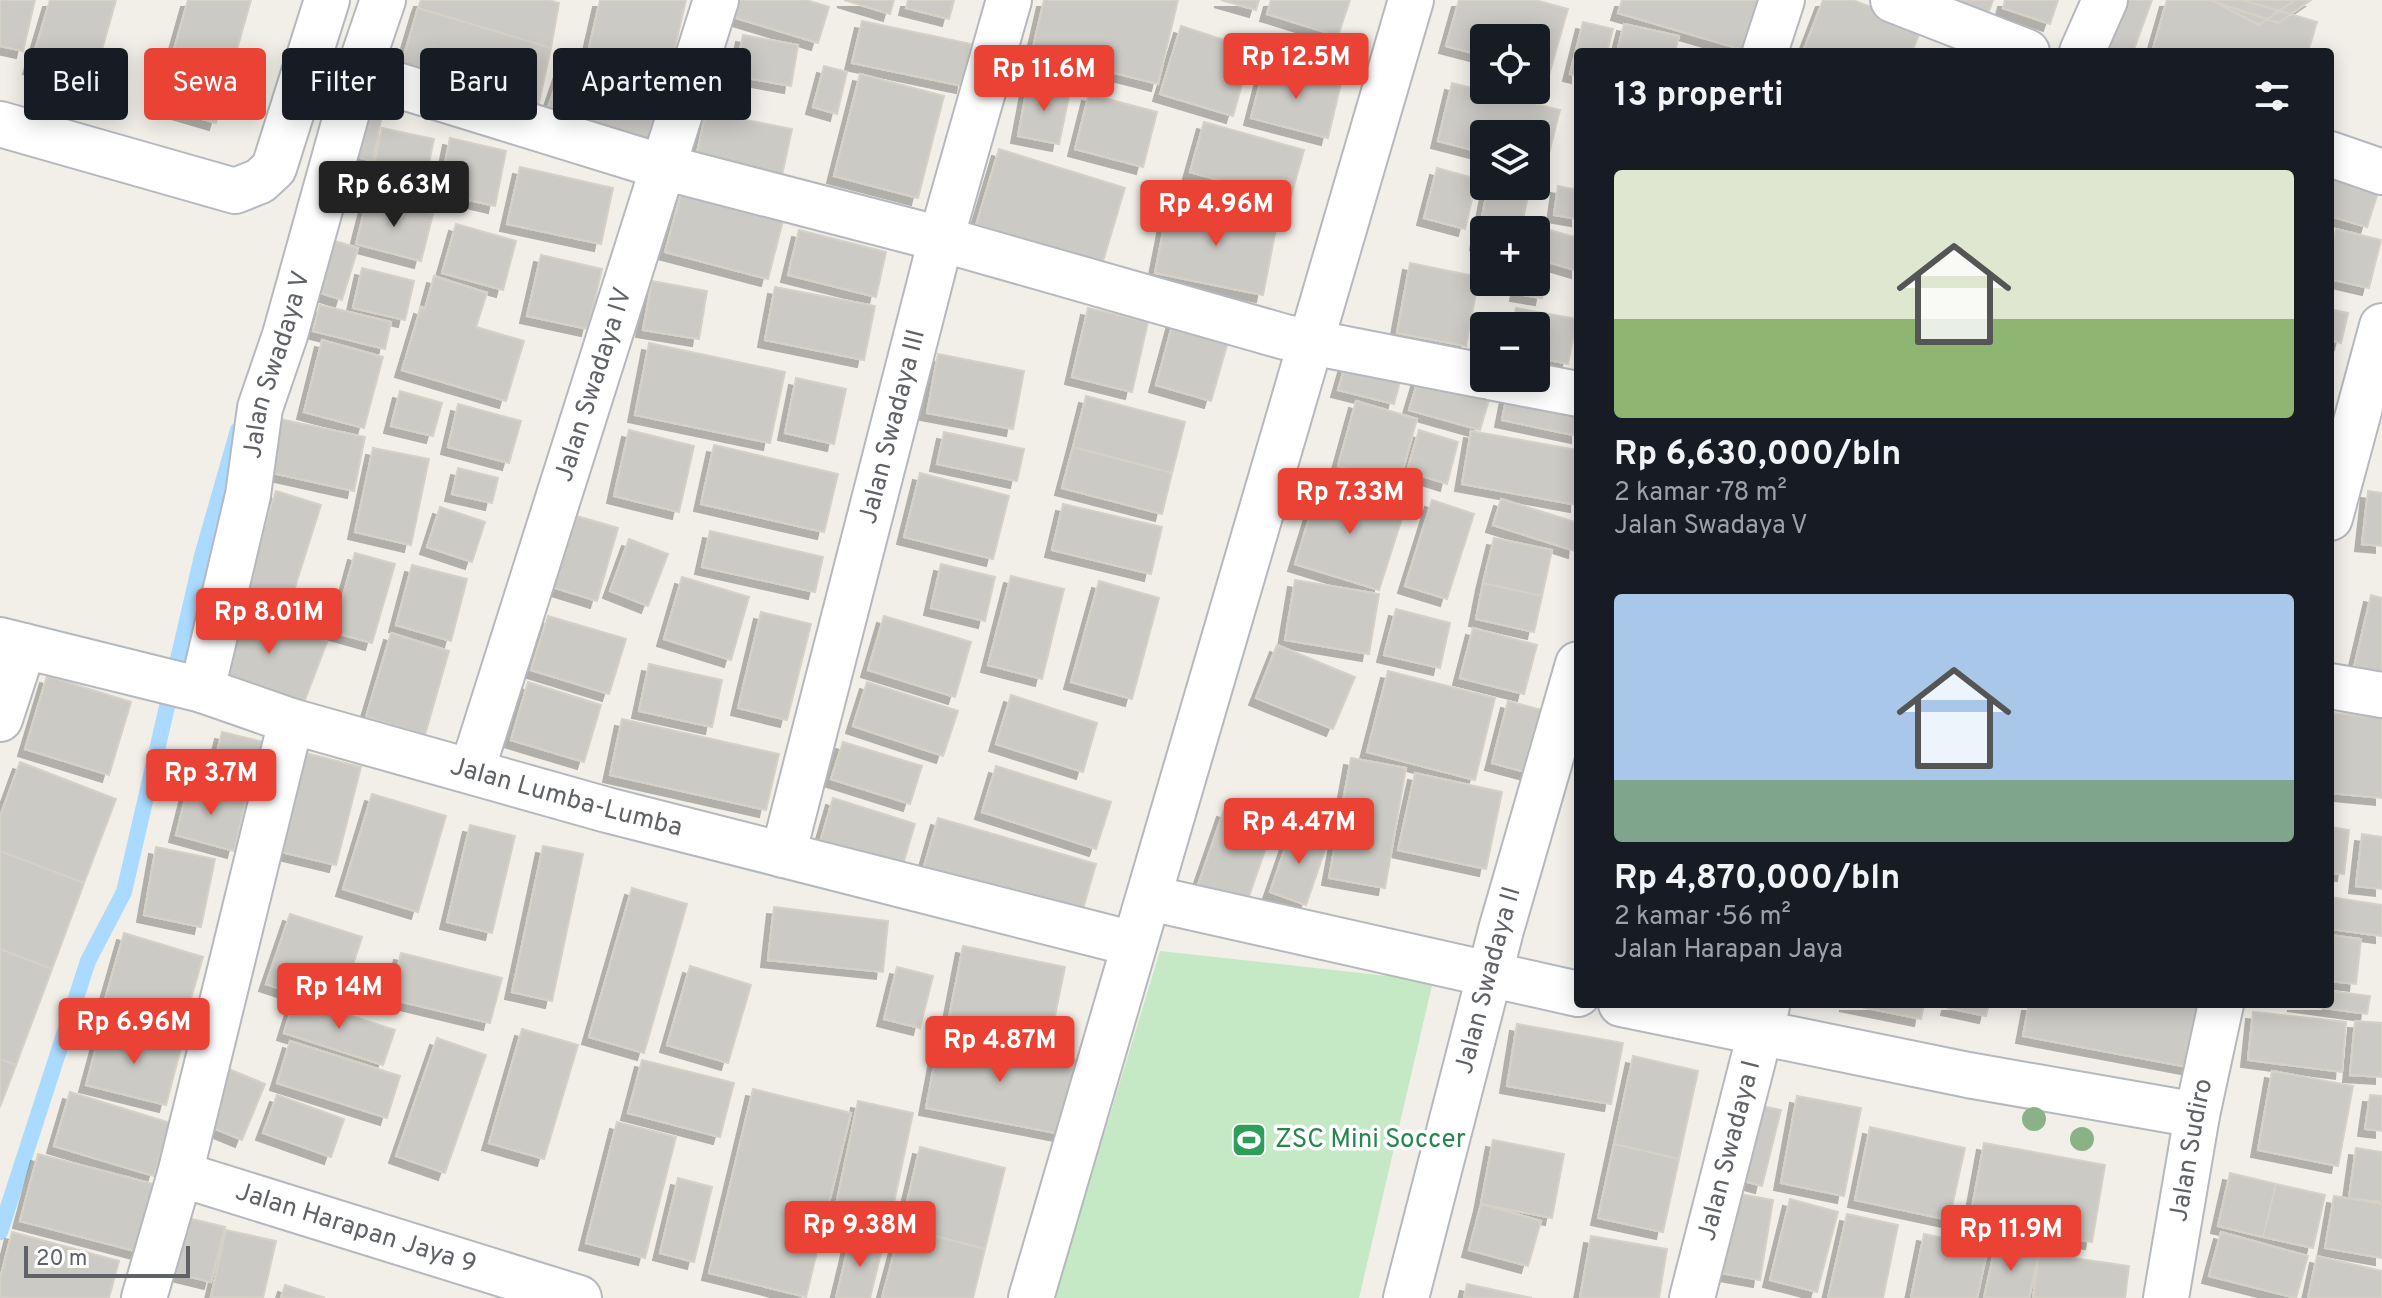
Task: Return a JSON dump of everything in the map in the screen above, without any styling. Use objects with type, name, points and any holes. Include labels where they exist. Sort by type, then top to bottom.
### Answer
[{"type":"street","points":[[0,124],[235,191],[260,181],[274,168],[327,0]]},
{"type":"street","name":"Jalan Swadaya V","points":[[367,48],[383,0]]},
{"type":"street","name":"Jalan Swadaya IV","points":[[472,770],[716,0]]},
{"type":"street","name":"Jalan Swadaya III","points":[[783,855],[941,239],[1009,0]]},
{"type":"street","points":[[1031,1298],[1411,0]]},
{"type":"street","points":[[1766,48],[1782,0]]},
{"type":"street","points":[[1893,0],[2017,48]]},
{"type":"street","points":[[2084,48],[2105,0]]},
{"type":"street","points":[[404,87],[663,167],[941,239],[1312,344],[1470,373]]},
{"type":"street","name":"Jalan Swadaya V","points":[[188,686],[248,495],[260,408],[285,335],[345,120]]},
{"type":"street","points":[[2334,155],[2382,172]]},
{"type":"street","points":[[2334,503],[2382,326]]},
{"type":"street","points":[[1550,389],[1574,393]]},
{"type":"street","points":[[0,719],[12,643]]},
{"type":"street","name":"Jalan Lumba-Lumba","points":[[12,643],[188,686],[291,721],[607,810],[1134,944]]},
{"type":"street","name":"Jalan Swadaya II","points":[[1406,1298],[1489,974],[1574,678]]},
{"type":"street","points":[[2334,687],[2382,695]]},
{"type":"street","points":[[144,1298],[180,1174],[291,721]]},
{"type":"street","points":[[1150,898],[1574,993]]},
{"type":"street","points":[[1659,1008],[1764,1019],[2197,1115]]},
{"type":"street","name":"Jalan Sudiro","points":[[2166,1298],[2197,1115],[2220,1008]]},
{"type":"street","name":"Jalan Swadaya I","points":[[1692,1298],[1764,1019]]},
{"type":"street","name":"Jalan Harapan Jaya 9","points":[[180,1174],[579,1298]]},
{"type":"green space","name":"ZSC Mini Soccer","points":[[1160,951],[1433,981],[1359,1298],[1054,1298]]},
{"type":"building","points":[[0,0],[35,0],[23,51],[0,46]]},
{"type":"building","points":[[50,0],[116,0],[102,48],[36,48]]},
{"type":"building","points":[[188,0],[251,0],[237,48],[174,48]]},
{"type":"building","points":[[421,0],[548,0],[559,3],[551,48],[418,8]]},
{"type":"building","points":[[600,0],[686,0],[675,48],[589,48]]},
{"type":"building","points":[[738,0],[806,0],[829,7],[818,43],[733,17]]},
{"type":"building","points":[[844,0],[894,0],[890,14]]},
{"type":"building","points":[[908,0],[954,0],[949,19],[906,8]]},
{"type":"building","points":[[1044,0],[1178,0],[1158,84],[1032,52]]},
{"type":"building","points":[[1221,0],[1259,0],[1256,10]]},
{"type":"building","points":[[1271,0],[1350,0],[1338,36],[1267,14]]},
{"type":"building","points":[[1459,0],[1535,0],[1568,9],[1550,72],[1550,24],[1470,24],[1470,52],[1446,46]]},
{"type":"building","points":[[1622,0],[1762,0],[1748,48],[1737,48],[1618,13]]},
{"type":"building","points":[[1823,0],[1853,0],[1922,27],[1914,48],[1805,48]]},
{"type":"building","points":[[1958,0],[1993,0],[1988,14],[1957,3]]},
{"type":"building","points":[[2005,0],[2058,0],[2050,24],[2003,8]]},
{"type":"building","points":[[2110,0],[2152,0],[2134,48],[2092,48]]},
{"type":"building","points":[[2167,0],[2242,0],[2317,22],[2309,48],[2153,48]]},
{"type":"building","points":[[2209,0],[2311,0],[2278,23]]},
{"type":"building","points":[[2211,0],[2295,0],[2259,25]]},
{"type":"building","points":[[418,8],[551,48],[537,112],[537,48],[420,48],[420,84],[404,81],[404,55]]},
{"type":"building","points":[[862,21],[971,44],[963,86],[852,63]]},
{"type":"building","points":[[1583,22],[1613,29],[1608,48],[1576,48]]},
{"type":"building","points":[[1624,24],[1679,36],[1676,48],[1618,48]]},
{"type":"building","points":[[1181,26],[1252,49],[1233,116],[1160,94]]},
{"type":"building","points":[[743,35],[798,45],[791,86],[751,79],[751,48],[740,48]]},
{"type":"building","points":[[1265,64],[1341,83],[1328,138],[1251,118]]},
{"type":"building","points":[[824,66],[847,72],[837,114],[813,107]]},
{"type":"building","points":[[860,74],[944,96],[918,198],[834,176]]},
{"type":"building","points":[[1028,83],[1070,91],[1059,144],[1018,136]]},
{"type":"building","points":[[1452,83],[1470,88],[1470,104],[1536,104],[1560,110],[1550,149],[1550,120],[1470,120],[1470,149],[1438,141]]},
{"type":"building","points":[[553,93],[553,117],[546,114]]},
{"type":"building","points":[[1089,94],[1157,112],[1143,167],[1075,149]]},
{"type":"building","points":[[354,120],[381,120],[373,161],[348,155]]},
{"type":"building","points":[[561,120],[671,120],[658,159]]},
{"type":"building","points":[[704,120],[746,120],[792,129],[781,180],[695,162]]},
{"type":"building","points":[[1204,122],[1304,150],[1290,200],[1190,172]]},
{"type":"building","points":[[382,128],[434,139],[425,182],[373,170]]},
{"type":"building","points":[[450,138],[506,151],[495,206],[439,193]]},
{"type":"building","points":[[999,149],[1125,188],[1100,271],[974,232]]},
{"type":"building","points":[[520,167],[613,188],[601,244],[507,224]]},
{"type":"building","points":[[1437,168],[1470,177],[1472,200],[1465,229],[1424,218]]},
{"type":"building","points":[[2334,173],[2380,186],[2367,227],[2334,217]]},
{"type":"building","points":[[1558,186],[1574,189],[1574,218],[1554,215]]},
{"type":"building","points":[[682,190],[784,217],[768,279],[665,252]]},
{"type":"building","points":[[368,197],[433,214],[421,261],[356,244]]},
{"type":"building","points":[[1485,200],[1527,200],[1524,216],[1482,216]]},
{"type":"building","points":[[1169,202],[1277,224],[1263,295],[1155,273]]},
{"type":"building","points":[[456,224],[516,241],[503,290],[442,273]]},
{"type":"building","points":[[2336,229],[2381,240],[2369,288],[2334,280]]},
{"type":"building","points":[[799,230],[886,252],[876,297],[788,275]]},
{"type":"building","points":[[1550,230],[1574,237],[1574,270],[1550,263]]},
{"type":"building","points":[[325,238],[358,248],[342,300],[309,289]]},
{"type":"building","points":[[541,255],[602,269],[588,329],[527,316]]},
{"type":"building","points":[[1410,263],[1470,275],[1470,296],[1475,296],[1466,346],[1397,333]]},
{"type":"building","points":[[362,268],[414,281],[405,320],[353,308]]},
{"type":"building","points":[[434,276],[487,293],[476,327],[524,341],[506,401],[402,370]]},
{"type":"building","points":[[652,281],[707,291],[699,339],[643,330]]},
{"type":"building","points":[[775,287],[875,306],[864,360],[765,340]]},
{"type":"building","points":[[320,305],[391,322],[385,349],[313,331]]},
{"type":"building","points":[[1088,308],[1148,322],[1132,392],[1072,377]]},
{"type":"building","points":[[1516,308],[1538,312],[1515,312]]},
{"type":"building","points":[[2334,310],[2348,313],[2341,343],[2334,341]]},
{"type":"building","points":[[1550,314],[1574,318],[1568,364],[1550,360]]},
{"type":"building","points":[[1174,319],[1230,335],[1211,401],[1156,385]]},
{"type":"building","points":[[322,340],[383,357],[364,428],[304,412]]},
{"type":"building","points":[[649,343],[785,372],[770,443],[635,415]]},
{"type":"building","points":[[938,354],[1024,371],[1013,429],[927,413]]},
{"type":"building","points":[[1347,359],[1402,374],[1394,404],[1338,390]]},
{"type":"building","points":[[1421,370],[1470,384],[1470,392],[1491,392],[1480,430],[1409,410]]},
{"type":"building","points":[[796,378],[846,389],[834,444],[785,433]]},
{"type":"building","points":[[400,391],[442,403],[433,436],[391,426]]},
{"type":"building","points":[[1507,395],[1574,409],[1574,435],[1502,420]]},
{"type":"building","points":[[1086,396],[1185,422],[1172,473],[1073,447]]},
{"type":"building","points":[[1356,401],[1417,419],[1399,484],[1338,466]]},
{"type":"building","points":[[458,404],[521,421],[509,463],[448,447]]},
{"type":"building","points":[[270,417],[365,437],[354,491],[259,470]]},
{"type":"building","points":[[629,430],[694,446],[679,512],[614,496]]},
{"type":"building","points":[[1419,430],[1458,442],[1447,484],[1407,471]]},
{"type":"building","points":[[1471,431],[1574,449],[1574,504],[1462,484]]},
{"type":"building","points":[[944,432],[1024,449],[1017,481],[937,464]]},
{"type":"building","points":[[714,445],[838,474],[824,532],[701,504]]},
{"type":"building","points":[[1073,447],[1172,473],[1162,514],[1062,488]]},
{"type":"building","points":[[373,448],[429,459],[411,545],[355,532]]},
{"type":"building","points":[[458,468],[498,478],[492,503],[452,494]]},
{"type":"building","points":[[920,473],[1009,496],[993,559],[904,537]]},
{"type":"building","points":[[1320,483],[1405,509],[1379,590],[1295,564]]},
{"type":"building","points":[[276,491],[321,505],[289,606],[244,593]]},
{"type":"building","points":[[2368,491],[2382,493],[2382,546],[2362,544]]},
{"type":"building","points":[[1501,499],[1574,522],[1574,551],[1493,525]]},
{"type":"building","points":[[1432,500],[1474,514],[1447,599],[1405,586]]},
{"type":"building","points":[[1063,504],[1162,527],[1151,574],[1052,550]]},
{"type":"building","points":[[440,507],[485,522],[472,562],[427,547]]},
{"type":"building","points":[[570,514],[618,528],[597,601],[549,586]]},
{"type":"building","points":[[710,531],[823,557],[815,592],[702,567]]},
{"type":"building","points":[[1494,538],[1552,550],[1542,596],[1483,583]]},
{"type":"building","points":[[629,539],[668,554],[648,606],[610,591]]},
{"type":"building","points":[[355,553],[395,564],[372,643],[333,632]]},
{"type":"building","points":[[941,564],[995,577],[985,621],[931,608]]},
{"type":"building","points":[[412,565],[467,579],[451,641],[396,625]]},
{"type":"building","points":[[1011,576],[1064,589],[1042,679],[988,665]]},
{"type":"building","points":[[682,577],[749,597],[731,660],[664,639]]},
{"type":"building","points":[[1295,580],[1379,594],[1369,654],[1285,640]]},
{"type":"building","points":[[1099,581],[1159,598],[1132,699],[1071,682]]},
{"type":"building","points":[[1483,583],[1542,596],[1534,632],[1476,619]]},
{"type":"building","points":[[2371,595],[2382,598],[2382,683],[2352,676]]},
{"type":"building","points":[[234,608],[327,642],[303,705],[211,671]]},
{"type":"building","points":[[1396,609],[1450,623],[1440,668],[1384,655]]},
{"type":"building","points":[[761,612],[811,624],[787,720],[738,708]]},
{"type":"building","points":[[548,616],[626,639],[609,694],[531,670]]},
{"type":"building","points":[[884,616],[971,642],[955,697],[868,670]]},
{"type":"building","points":[[1473,628],[1537,645],[1524,694],[1460,678]]},
{"type":"building","points":[[391,633],[449,651],[425,735],[366,717]]},
{"type":"building","points":[[1277,645],[1355,677],[1333,729],[1256,698]]},
{"type":"building","points":[[649,664],[722,680],[712,727],[639,711]]},
{"type":"building","points":[[1388,671],[1495,698],[1475,780],[1367,752]]},
{"type":"building","points":[[47,676],[131,702],[109,775],[25,749]]},
{"type":"building","points":[[528,682],[601,705],[584,762],[511,740]]},
{"type":"building","points":[[867,682],[958,711],[943,756],[853,726]]},
{"type":"building","points":[[1011,695],[1097,723],[1083,772],[996,744]]},
{"type":"building","points":[[1508,701],[1549,712],[1533,774],[1492,763]]},
{"type":"building","points":[[2334,713],[2382,718],[2382,798],[2334,793]]},
{"type":"building","points":[[622,719],[779,754],[766,810],[610,775]]},
{"type":"building","points":[[222,732],[272,744],[261,786],[212,773]]},
{"type":"building","points":[[843,742],[922,766],[910,804],[831,779]]},
{"type":"building","points":[[298,751],[361,767],[336,865],[273,850]]},
{"type":"building","points":[[1351,758],[1406,768],[1385,888],[1329,878]]},
{"type":"building","points":[[20,762],[116,799],[84,883],[0,851],[0,817]]},
{"type":"building","points":[[996,766],[1111,802],[1096,849],[982,812]]},
{"type":"building","points":[[1415,773],[1502,792],[1486,869],[1398,850]]},
{"type":"building","points":[[189,784],[246,799],[234,851],[176,835]]},
{"type":"building","points":[[372,794],[446,816],[418,912],[343,889]]},
{"type":"building","points":[[833,798],[915,824],[901,871],[819,846]]},
{"type":"building","points":[[1224,810],[1273,827],[1246,905],[1197,888]]},
{"type":"building","points":[[938,818],[1096,864],[1081,916],[923,870]]},
{"type":"building","points":[[470,825],[515,836],[492,933],[447,922]]},
{"type":"building","points":[[1292,828],[1328,841],[1306,905],[1270,892]]},
{"type":"building","points":[[2334,828],[2349,830],[2344,874],[2334,873]]},
{"type":"building","points":[[2362,834],[2382,837],[2382,889],[2356,886]]},
{"type":"building","points":[[543,846],[583,854],[552,1001],[512,992]]},
{"type":"building","points":[[156,847],[215,859],[201,927],[144,915]]},
{"type":"building","points":[[0,851],[84,883],[52,969],[0,949]]},
{"type":"building","points":[[632,888],[687,904],[644,1053],[589,1037]]},
{"type":"building","points":[[2334,898],[2382,905],[2382,936],[2334,930]]},
{"type":"building","points":[[774,907],[888,921],[883,972],[768,960]]},
{"type":"building","points":[[290,914],[362,937],[339,1008],[266,984]]},
{"type":"building","points":[[124,933],[203,957],[181,1034],[102,1010]]},
{"type":"building","points":[[2334,936],[2361,939],[2356,984],[2334,981]]},
{"type":"building","points":[[963,946],[1065,967],[1049,1045],[948,1023]]},
{"type":"building","points":[[0,949],[52,969],[16,1065],[0,1059]]},
{"type":"building","points":[[401,953],[502,978],[490,1023],[390,999]]},
{"type":"building","points":[[690,966],[751,985],[728,1063],[667,1045]]},
{"type":"building","points":[[897,967],[933,976],[920,1028],[884,1019]]},
{"type":"building","points":[[2334,992],[2370,996],[2367,1014],[2323,1008],[2334,1008]]},
{"type":"building","points":[[295,998],[395,1030],[383,1065],[284,1033]]},
{"type":"building","points":[[1866,1008],[1923,1008],[1921,1019]]},
{"type":"building","points":[[1948,1008],[1988,1008],[1986,1016]]},
{"type":"building","points":[[2028,1008],[2199,1008],[2188,1067],[2023,1036]]},
{"type":"building","points":[[2253,1012],[2346,1022],[2342,1072],[2248,1060]]},
{"type":"building","points":[[2355,1021],[2382,1023],[2382,1077],[2350,1075]]},
{"type":"building","points":[[1517,1024],[1623,1043],[1611,1104],[1507,1086]]},
{"type":"building","points":[[102,1026],[181,1048],[166,1105],[86,1085]]},
{"type":"building","points":[[522,1029],[578,1045],[544,1159],[489,1143]]},
{"type":"building","points":[[940,1034],[1075,1060],[1061,1134],[926,1108]]},
{"type":"building","points":[[437,1038],[486,1055],[445,1173],[396,1156]]},
{"type":"building","points":[[290,1041],[400,1076],[387,1118],[277,1083]]},
{"type":"building","points":[[1633,1056],[1698,1071],[1679,1159],[1614,1144]]},
{"type":"building","points":[[0,1059],[16,1065],[0,1107]]},
{"type":"building","points":[[642,1060],[734,1083],[720,1137],[628,1113]]},
{"type":"building","points":[[224,1067],[265,1084],[242,1140],[201,1123]]},
{"type":"building","points":[[2272,1071],[2353,1086],[2338,1166],[2258,1150]]},
{"type":"building","points":[[753,1089],[851,1113],[806,1297],[709,1273]]},
{"type":"building","points":[[70,1092],[170,1123],[154,1176],[54,1146]]},
{"type":"building","points":[[277,1095],[344,1119],[331,1157],[263,1133]]},
{"type":"building","points":[[2370,1095],[2382,1096],[2382,1131],[2365,1129]]},
{"type":"building","points":[[1797,1096],[1861,1108],[1844,1196],[1781,1183]]},
{"type":"building","points":[[858,1101],[913,1113],[887,1236],[832,1224]]},
{"type":"building","points":[[1753,1104],[1781,1110],[1762,1186],[1733,1178]]},
{"type":"building","points":[[617,1122],[676,1137],[645,1258],[586,1243]]},
{"type":"building","points":[[1870,1127],[1965,1148],[1949,1220],[1855,1200]]},
{"type":"building","points":[[1493,1140],[1564,1154],[1552,1218],[1481,1204]]},
{"type":"building","points":[[1984,1143],[2105,1165],[2092,1242],[1970,1219]]},
{"type":"building","points":[[1614,1144],[1679,1159],[1663,1232],[1598,1218]]},
{"type":"building","points":[[920,1147],[1005,1168],[985,1249],[901,1227]]},
{"type":"building","points":[[2356,1148],[2382,1152],[2382,1202],[2349,1198]]},
{"type":"building","points":[[38,1154],[157,1185],[139,1252],[20,1221]]},
{"type":"building","points":[[2230,1173],[2276,1184],[2263,1237],[2218,1226]]},
{"type":"building","points":[[678,1178],[712,1187],[694,1262],[660,1253]]},
{"type":"building","points":[[2276,1184],[2325,1195],[2313,1248],[2263,1237]]},
{"type":"building","points":[[1729,1192],[1773,1200],[1760,1280],[1715,1272]]},
{"type":"building","points":[[2334,1196],[2382,1204],[2382,1258],[2325,1248]]},
{"type":"building","points":[[1790,1199],[1838,1212],[1817,1292],[1770,1280]]},
{"type":"building","points":[[1481,1204],[1541,1221],[1528,1266],[1469,1250]]},
{"type":"building","points":[[1847,1214],[1898,1225],[1883,1298],[1828,1298]]},
{"type":"building","points":[[176,1215],[225,1227],[211,1282],[162,1270]]},
{"type":"building","points":[[901,1227],[985,1249],[973,1298],[882,1298]]},
{"type":"building","points":[[226,1230],[276,1241],[263,1298],[211,1297]]},
{"type":"building","points":[[12,1232],[119,1261],[109,1298],[0,1298],[0,1279]]},
{"type":"building","points":[[2221,1232],[2308,1256],[2296,1298],[2209,1276]]},
{"type":"building","points":[[1924,1234],[1988,1247],[1977,1298],[1911,1298]]},
{"type":"building","points":[[851,1236],[883,1245],[870,1298],[836,1298]]},
{"type":"building","points":[[1591,1236],[1667,1249],[1659,1298],[1580,1298]]},
{"type":"building","points":[[1996,1243],[2039,1253],[2029,1298],[1984,1298]]},
{"type":"building","points":[[2039,1253],[2129,1266],[2125,1298],[2033,1298]]},
{"type":"building","points":[[2317,1256],[2382,1271],[2382,1298],[2308,1298]]},
{"type":"building","points":[[1467,1284],[1532,1298],[1464,1298]]},
{"type":"building","points":[[285,1285],[325,1298],[281,1298]]},
{"type":"waterway","points":[[0,1232],[88,961],[124,892],[202,556],[238,430]]},
{"type":"place","name":"ZSC Mini Soccer","points":[[1249,1140]]}]
